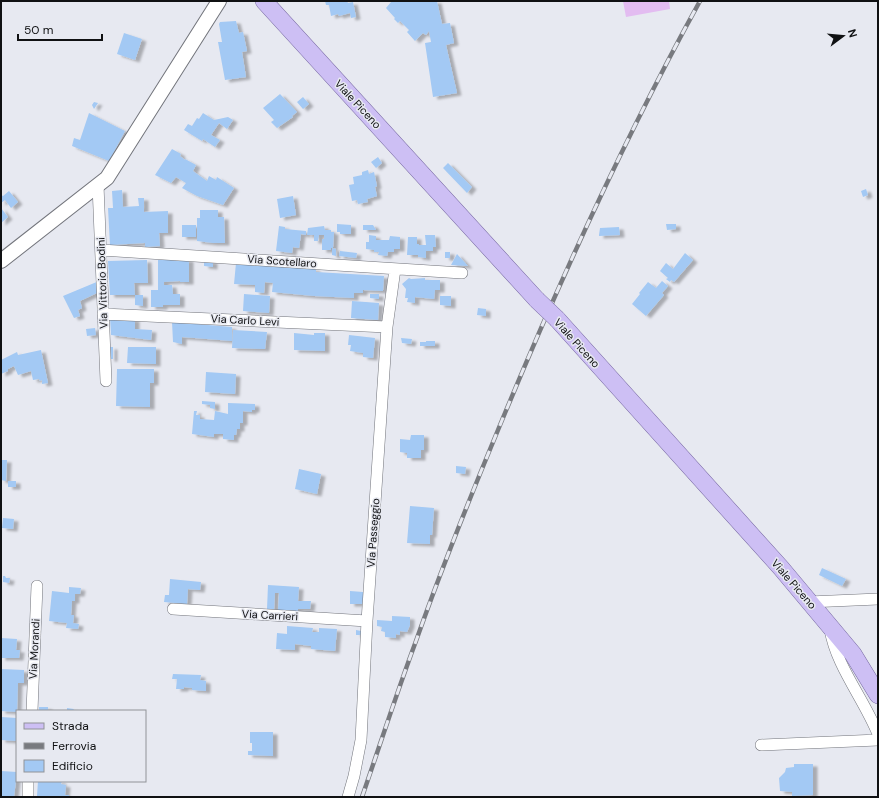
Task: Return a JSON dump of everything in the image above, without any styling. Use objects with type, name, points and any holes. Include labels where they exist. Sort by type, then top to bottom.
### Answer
[{"type":"main road","name":"Viale Piceno","points":[[264,1],[556,319],[781,568],[853,654],[878,695]]},
{"type":"street","points":[[1,261],[107,178],[219,1]]},
{"type":"street","name":"Via Vittorio Bodini","points":[[98,185],[106,381]]},
{"type":"street","name":"Via Scotellaro","points":[[101,250],[462,273]]},
{"type":"street","name":"Via Passeggio","points":[[348,797],[361,740],[367,621],[388,327],[395,269]]},
{"type":"street","name":"Via Carlo Levi","points":[[103,314],[388,327]]},
{"type":"street","name":"Via Morandi","points":[[32,710],[37,586]]},
{"type":"street","points":[[809,602],[878,599]]},
{"type":"street","name":"Via Carrieri","points":[[173,609],[367,621]]},
{"type":"street","points":[[830,626],[832,643],[870,715],[878,734]]},
{"type":"street","points":[[761,745],[878,740]]},
{"type":"street","points":[[28,782],[28,797]]},
{"type":"shaded area","points":[[623,1],[669,1],[670,9],[626,17]]},
{"type":"building","points":[[325,1],[353,2],[356,17],[351,18],[350,13],[339,16],[338,14],[331,16],[329,5],[326,5]]},
{"type":"building","points":[[390,1],[437,1],[442,24],[450,23],[454,43],[446,45],[457,93],[433,97],[425,43],[431,42],[429,31],[426,35],[423,33],[415,41],[407,32],[409,30],[400,21],[398,23],[386,8],[391,2]]},
{"type":"building","points":[[236,21],[239,33],[243,32],[247,51],[242,52],[246,77],[225,80],[218,42],[222,42],[219,24],[220,22]]},
{"type":"building","points":[[124,33],[142,39],[135,60],[117,54]]},
{"type":"building","points":[[280,94],[297,112],[292,116],[293,117],[277,128],[271,122],[274,120],[263,108]]},
{"type":"building","points":[[303,97],[309,104],[303,109],[297,102]]},
{"type":"building","points":[[94,102],[98,103],[94,109],[92,105]]},
{"type":"building","points":[[89,113],[125,131],[109,161],[72,146],[74,138],[80,140]]},
{"type":"building","points":[[203,113],[214,120],[228,117],[233,120],[227,129],[219,123],[211,135],[220,140],[215,147],[203,139],[202,141],[184,130],[188,124],[192,126],[197,118],[199,119]]},
{"type":"building","points":[[172,149],[181,154],[180,156],[185,160],[196,165],[193,171],[207,181],[209,176],[216,180],[217,177],[234,188],[223,205],[197,196],[182,188],[186,183],[176,177],[171,183],[155,175]]},
{"type":"building","points":[[378,157],[382,163],[376,168],[371,162]]},
{"type":"building","points":[[448,163],[472,187],[467,193],[443,168]]},
{"type":"building","points":[[368,170],[369,174],[374,172],[377,186],[375,187],[377,196],[367,199],[368,202],[358,204],[357,200],[352,201],[349,185],[354,184],[353,177],[362,175],[362,172]]},
{"type":"building","points":[[866,189],[868,195],[863,197],[861,191]]},
{"type":"building","points":[[122,190],[123,207],[139,206],[138,198],[144,198],[144,212],[168,211],[168,233],[159,233],[160,246],[145,247],[145,243],[110,245],[108,208],[113,208],[112,191]]},
{"type":"building","points":[[9,191],[18,202],[11,208],[5,200],[1,203],[1,195],[3,196]]},
{"type":"building","points":[[293,196],[296,215],[280,218],[277,199]]},
{"type":"building","points":[[1,208],[8,217],[1,223]]},
{"type":"building","points":[[200,210],[218,210],[218,217],[224,217],[225,243],[197,241],[197,218],[200,218]]},
{"type":"building","points":[[337,224],[351,225],[351,234],[340,234],[340,232],[337,232]]},
{"type":"building","points":[[666,224],[676,224],[676,229],[667,230]]},
{"type":"building","points":[[182,225],[196,225],[196,237],[182,237]]},
{"type":"building","points":[[363,225],[373,225],[376,230],[363,230]]},
{"type":"building","points":[[279,226],[285,227],[285,229],[306,231],[306,235],[301,234],[299,248],[293,247],[292,253],[276,251]]},
{"type":"building","points":[[324,226],[325,230],[331,230],[331,232],[334,232],[333,248],[331,248],[331,250],[322,250],[322,239],[324,239],[324,235],[319,235],[318,241],[314,241],[314,235],[307,235],[308,228]]},
{"type":"building","points":[[619,227],[620,235],[599,236],[600,228]]},
{"type":"building","points":[[369,235],[376,236],[376,240],[389,240],[390,236],[400,237],[400,249],[394,249],[394,252],[388,252],[387,256],[378,255],[379,252],[366,249],[366,242],[369,242]]},
{"type":"building","points":[[425,235],[435,235],[436,247],[433,247],[433,251],[426,251],[426,258],[418,257],[418,255],[407,255],[408,237],[417,237],[417,244],[426,245]]},
{"type":"building","points":[[332,248],[336,249],[336,256],[332,255]]},
{"type":"building","points":[[340,251],[357,253],[356,258],[339,256]]},
{"type":"building","points":[[445,252],[450,252],[450,258],[445,258]]},
{"type":"building","points":[[685,253],[693,260],[674,282],[671,280],[670,282],[666,279],[668,278],[660,271],[666,263],[673,269]]},
{"type":"building","points":[[457,254],[468,266],[451,265]]},
{"type":"building","points":[[189,259],[189,282],[164,282],[164,285],[172,285],[173,294],[180,294],[180,305],[151,307],[151,290],[158,290],[158,260]]},
{"type":"building","points":[[147,260],[148,283],[134,283],[135,295],[110,295],[108,261]]},
{"type":"building","points":[[204,260],[213,261],[213,267],[204,266]]},
{"type":"building","points":[[236,263],[316,269],[316,272],[384,276],[383,291],[363,290],[363,293],[354,293],[354,298],[314,296],[272,292],[273,283],[265,282],[264,293],[255,292],[255,285],[234,284]]},
{"type":"building","points":[[409,278],[440,280],[440,290],[435,290],[434,299],[415,297],[415,303],[407,302],[408,298],[405,298],[406,289],[402,284]]},
{"type":"building","points":[[99,281],[99,292],[80,301],[82,308],[78,310],[80,316],[74,318],[63,296]]},
{"type":"building","points":[[662,281],[668,286],[662,293],[664,295],[646,316],[632,304],[648,282],[656,288]]},
{"type":"building","points":[[244,294],[270,296],[269,313],[243,311]]},
{"type":"building","points":[[370,294],[379,294],[379,299],[370,298]]},
{"type":"building","points":[[135,295],[143,295],[143,306],[135,305]]},
{"type":"building","points":[[440,296],[451,296],[451,306],[440,305]]},
{"type":"building","points":[[352,301],[379,303],[378,320],[351,318]]},
{"type":"building","points":[[478,308],[486,309],[486,316],[477,315]]},
{"type":"building","points":[[110,317],[135,319],[135,329],[152,330],[151,340],[111,335]]},
{"type":"building","points":[[172,322],[232,327],[232,341],[182,337],[182,344],[173,342]]},
{"type":"building","points":[[95,328],[96,335],[87,336],[86,329]]},
{"type":"building","points":[[233,330],[267,332],[265,349],[232,348]]},
{"type":"building","points":[[294,333],[314,335],[314,333],[325,333],[325,351],[294,350]]},
{"type":"building","points":[[349,335],[375,338],[373,358],[363,357],[363,353],[350,351],[351,345],[348,345]]},
{"type":"building","points":[[401,338],[412,339],[411,344],[402,343]]},
{"type":"building","points":[[435,341],[435,346],[420,346],[420,342]]},
{"type":"building","points":[[110,347],[113,347],[113,359],[110,359]]},
{"type":"building","points":[[128,347],[156,347],[156,364],[127,363]]},
{"type":"building","points":[[41,350],[48,383],[42,384],[42,380],[40,381],[39,379],[33,380],[31,371],[18,375],[14,366],[1,374],[1,360],[17,352],[18,355]]},
{"type":"building","points":[[117,369],[154,369],[154,383],[150,383],[150,407],[116,406]]},
{"type":"building","points":[[206,372],[236,374],[235,394],[205,392]]},
{"type":"building","points":[[202,401],[215,402],[215,409],[210,408],[210,405],[202,404]]},
{"type":"building","points":[[228,403],[255,404],[255,410],[252,410],[252,412],[243,411],[243,423],[240,423],[240,429],[237,429],[236,435],[234,435],[234,440],[223,439],[223,434],[214,434],[214,437],[192,434],[194,411],[197,411],[196,415],[200,415],[200,419],[214,420],[215,411],[228,414]]},
{"type":"building","points":[[411,435],[424,435],[424,450],[421,450],[421,458],[407,458],[407,453],[400,452],[400,439],[410,440]]},
{"type":"building","points":[[1,460],[7,460],[6,481],[1,480]]},
{"type":"building","points":[[456,466],[466,467],[465,474],[456,473]]},
{"type":"building","points":[[299,469],[321,474],[317,494],[295,489]]},
{"type":"building","points":[[8,481],[16,481],[16,487],[8,487]]},
{"type":"building","points":[[410,506],[434,508],[430,544],[407,543]]},
{"type":"building","points":[[3,518],[14,519],[13,529],[2,528]]},
{"type":"building","points":[[822,568],[846,579],[842,586],[819,575]]},
{"type":"building","points":[[3,576],[10,578],[9,583],[3,582]]},
{"type":"building","points":[[170,579],[201,582],[200,590],[188,589],[187,604],[164,602],[165,595],[169,595]]},
{"type":"building","points":[[268,585],[299,587],[298,601],[311,601],[310,609],[298,609],[298,611],[278,610],[279,593],[275,593],[274,610],[267,609]]},
{"type":"building","points":[[69,587],[81,588],[80,594],[75,594],[75,601],[72,601],[71,615],[74,615],[73,623],[79,624],[78,629],[66,628],[67,623],[49,621],[52,591],[69,593]]},
{"type":"building","points":[[350,591],[363,592],[363,604],[350,604]]},
{"type":"building","points":[[392,616],[410,617],[410,625],[407,632],[400,631],[400,635],[396,634],[396,638],[385,637],[385,632],[381,631],[382,627],[377,626],[377,620],[392,621]]},
{"type":"building","points":[[287,626],[313,628],[312,632],[319,632],[319,628],[337,629],[335,651],[311,649],[311,646],[295,644],[295,650],[276,649],[277,633],[287,634]]},
{"type":"building","points":[[356,630],[361,631],[361,635],[356,635]]},
{"type":"building","points":[[1,638],[17,639],[16,650],[20,650],[19,658],[1,658]]},
{"type":"building","points":[[1,669],[24,670],[24,683],[18,683],[16,712],[1,711]]},
{"type":"building","points":[[173,674],[201,675],[200,680],[206,681],[206,691],[192,690],[192,688],[184,687],[184,689],[176,689],[177,679],[172,679]]},
{"type":"building","points":[[39,707],[48,707],[48,710],[39,710]]},
{"type":"building","points":[[67,708],[74,709],[74,710],[67,710]]},
{"type":"building","points":[[1,717],[16,718],[16,741],[1,740]]},
{"type":"building","points":[[250,732],[273,732],[273,756],[248,755],[248,751],[252,751]]},
{"type":"building","points":[[794,764],[813,764],[813,795],[792,796],[792,792],[780,791],[779,778],[785,772],[786,768],[794,767]]},
{"type":"building","points":[[1,771],[16,772],[14,797],[1,797]]},
{"type":"building","points":[[38,782],[62,782],[61,784],[66,785],[65,795],[69,795],[69,797],[37,796]]},
{"type":"railway","points":[[362,797],[435,588],[476,483],[521,375],[593,212],[645,106],[700,1]]}]
